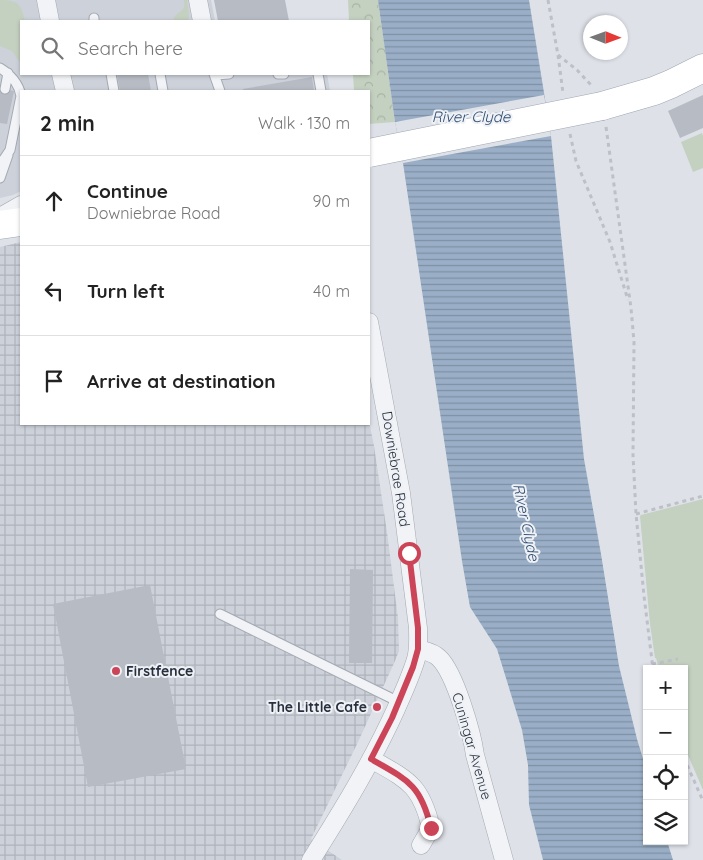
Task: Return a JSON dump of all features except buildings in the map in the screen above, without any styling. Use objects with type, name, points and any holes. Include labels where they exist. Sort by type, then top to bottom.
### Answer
[{"type":"main road","points":[[370,153],[597,96],[654,91],[703,68]]},
{"type":"main road","points":[[0,225],[20,222]]},
{"type":"street","points":[[46,0],[50,20]]},
{"type":"street","points":[[198,0],[202,20]]},
{"type":"street","points":[[61,75],[65,90]]},
{"type":"street","points":[[0,218],[20,206]]},
{"type":"street","name":"Downiebrae Road","points":[[311,860],[371,759],[399,702],[418,649],[418,628],[401,493],[370,327]]},
{"type":"street","name":"Cuningar Avenue","points":[[418,649],[435,654],[441,660],[457,692],[504,860]]},
{"type":"street","points":[[371,759],[402,776],[411,784],[421,798],[431,828],[421,844]]},
{"type":"lane","points":[[4,70],[5,89]]},
{"type":"lane","points":[[4,70],[14,80],[20,90]]},
{"type":"lane","points":[[111,75],[114,90]]},
{"type":"lane","points":[[160,75],[163,90]]},
{"type":"lane","points":[[215,75],[220,90]]},
{"type":"lane","points":[[318,75],[321,90]]},
{"type":"lane","points":[[0,178],[10,150],[20,101]]},
{"type":"lane","points":[[0,162],[10,150]]},
{"type":"lane","points":[[220,614],[399,702]]},
{"type":"path","points":[[548,0],[564,100]]},
{"type":"path","points":[[558,55],[577,70],[597,96],[607,131],[634,342],[633,455],[636,514],[652,664],[678,658]]},
{"type":"path","points":[[568,126],[576,161],[610,242],[631,308]]},
{"type":"path","points":[[636,514],[703,496]]},
{"type":"path","points":[[688,767],[703,801]]},
{"type":"shaded area","points":[[0,0],[211,0],[215,20],[20,20],[20,75],[327,75],[330,90],[20,90],[20,192],[0,198]]},
{"type":"shaded area","points":[[20,242],[20,425],[370,425],[387,532],[398,618],[399,651],[311,839],[342,860],[0,860],[0,247]]},
{"type":"green space","points":[[0,0],[15,2],[20,7],[25,20],[20,20],[20,63],[12,51],[0,46]]},
{"type":"green space","points":[[184,0],[187,0],[188,20],[173,20],[184,8]]},
{"type":"green space","points":[[348,0],[378,0],[395,122],[370,124],[370,90],[354,90],[353,75],[370,75],[370,20],[349,20]]},
{"type":"green space","points":[[702,133],[703,168],[693,172],[681,142]]},
{"type":"green space","points":[[703,499],[703,790],[688,755],[688,665],[658,665],[655,658],[650,624],[641,515]]},
{"type":"water","name":"River Clyde","points":[[378,0],[529,0],[551,136],[584,459],[619,666],[643,759],[643,845],[668,845],[673,860],[543,860],[529,805],[528,765],[522,730],[497,649],[470,607],[403,163],[395,122]]},
{"type":"pier","points":[[544,95],[551,136],[403,163],[395,122]]},
{"type":"place","name":"Firstfence","points":[[116,671]]},
{"type":"place","name":"The Little Cafe","points":[[377,707]]},
{"type":"route","points":[[409,553],[418,628],[418,649],[411,674],[371,759],[402,776],[411,784],[423,802],[431,828]]}]
